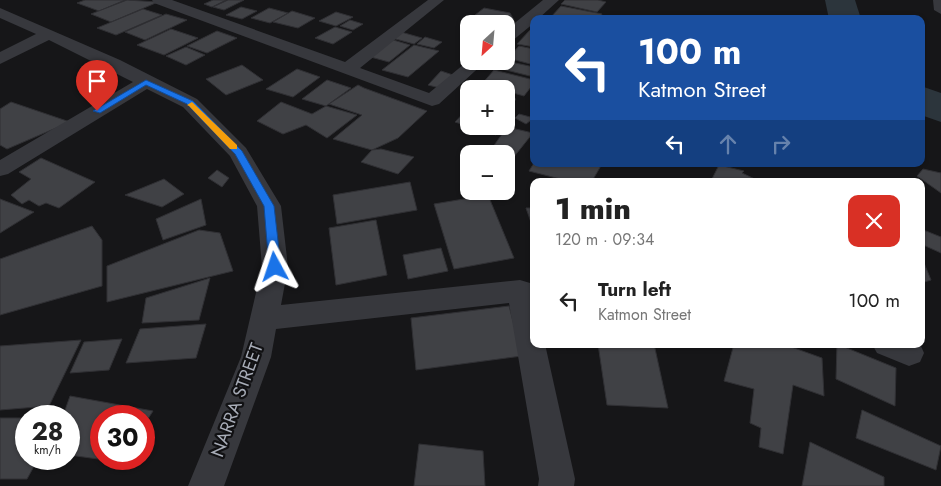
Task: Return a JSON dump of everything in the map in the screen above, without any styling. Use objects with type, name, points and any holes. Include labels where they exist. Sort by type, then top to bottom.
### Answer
[{"type":"street","points":[[159,0],[432,100],[467,70]]},
{"type":"street","points":[[346,69],[437,0]]},
{"type":"street","points":[[534,15],[552,0]]},
{"type":"street","points":[[940,0],[941,10]]},
{"type":"street","name":"NARRA STREET","points":[[0,12],[114,64],[190,103],[239,153],[269,206],[275,267],[256,357],[206,486]]},
{"type":"street","points":[[515,31],[530,18]]},
{"type":"street","points":[[0,59],[49,34]]},
{"type":"street","points":[[0,169],[146,82]]},
{"type":"street","points":[[264,319],[527,289],[530,308]]},
{"type":"street","points":[[536,348],[557,479],[556,486]]},
{"type":"building","points":[[85,0],[125,0],[99,11],[77,3]]},
{"type":"building","points":[[127,0],[158,2],[111,22],[91,14]]},
{"type":"building","points":[[213,0],[226,0],[212,7],[204,4]]},
{"type":"building","points":[[228,0],[244,0],[224,10],[213,7]]},
{"type":"building","points":[[565,0],[598,0],[606,2],[597,12],[561,4]]},
{"type":"building","points":[[561,6],[602,14],[601,15],[553,15]]},
{"type":"building","points":[[241,7],[257,11],[242,19],[226,15]]},
{"type":"building","points":[[269,8],[288,13],[270,23],[251,18]]},
{"type":"building","points":[[484,8],[510,13],[511,15],[475,15]]},
{"type":"building","points":[[143,9],[162,15],[116,35],[97,28]]},
{"type":"building","points":[[292,11],[315,18],[298,28],[273,22]]},
{"type":"building","points":[[336,12],[353,17],[336,26],[319,21]]},
{"type":"building","points":[[166,14],[187,20],[145,40],[125,32]]},
{"type":"building","points":[[350,20],[363,24],[353,30],[340,26]]},
{"type":"building","points":[[335,27],[352,32],[333,44],[315,38]]},
{"type":"building","points":[[171,29],[198,38],[164,55],[137,45]]},
{"type":"building","points":[[530,30],[530,46],[517,44]]},
{"type":"building","points":[[217,31],[237,38],[207,53],[187,46]]},
{"type":"building","points":[[401,32],[422,38],[414,44],[392,38]]},
{"type":"building","points":[[425,37],[442,42],[434,48],[417,44]]},
{"type":"building","points":[[390,39],[410,45],[389,62],[367,56]]},
{"type":"building","points":[[414,45],[439,51],[408,77],[382,70]]},
{"type":"building","points":[[519,46],[530,48],[530,64],[515,60],[515,50]]},
{"type":"building","points":[[186,47],[205,55],[186,65],[166,56]]},
{"type":"building","points":[[515,63],[530,66],[530,76],[506,70],[515,70]]},
{"type":"building","points":[[242,65],[263,80],[226,95],[206,79]]},
{"type":"building","points":[[297,69],[320,77],[293,97],[266,89]]},
{"type":"building","points":[[494,70],[530,79],[530,88],[524,96],[515,94],[515,80],[485,80]]},
{"type":"building","points":[[441,71],[456,76],[440,88],[428,85]]},
{"type":"building","points":[[327,80],[351,88],[326,106],[302,99]]},
{"type":"building","points":[[358,85],[427,111],[398,138],[372,150],[333,139],[362,115],[329,104]]},
{"type":"building","points":[[11,102],[70,122],[7,149],[0,145],[0,109]]},
{"type":"building","points":[[281,102],[312,114],[326,106],[357,115],[327,138],[306,125],[283,134],[257,121]]},
{"type":"building","points":[[519,114],[530,117],[530,121],[526,124],[515,118]]},
{"type":"building","points":[[460,117],[460,124],[455,122]]},
{"type":"building","points":[[515,129],[530,132],[530,137],[515,156],[515,145],[494,145],[501,135],[515,135]]},
{"type":"building","points":[[381,149],[414,157],[398,174],[361,162],[372,150]]},
{"type":"building","points":[[41,158],[95,182],[59,208],[46,203],[39,206],[29,200],[22,204],[11,195],[31,179],[19,172]]},
{"type":"building","points":[[532,167],[600,167],[594,178],[556,178],[529,171]]},
{"type":"building","points":[[718,167],[727,167],[744,171],[742,173],[753,178],[712,178]]},
{"type":"building","points":[[923,169],[941,173],[941,193],[925,182],[925,178],[917,176]]},
{"type":"building","points":[[217,170],[229,178],[222,187],[208,178]]},
{"type":"building","points":[[164,179],[184,194],[162,207],[125,195]]},
{"type":"building","points":[[410,182],[417,210],[337,224],[333,195]]},
{"type":"building","points":[[0,199],[34,212],[0,233]]},
{"type":"building","points":[[201,199],[206,225],[163,240],[156,219]]},
{"type":"building","points":[[460,200],[490,200],[514,258],[454,269],[434,204]]},
{"type":"building","points":[[526,208],[530,208],[530,220]]},
{"type":"building","points":[[376,220],[387,275],[336,285],[329,228]]},
{"type":"building","points":[[92,226],[102,240],[102,286],[0,315],[0,259]]},
{"type":"building","points":[[199,230],[220,233],[233,271],[107,302],[107,266]]},
{"type":"building","points":[[925,231],[941,237],[941,253],[925,246]]},
{"type":"building","points":[[441,248],[448,271],[408,279],[403,255]]},
{"type":"building","points":[[925,265],[931,280],[925,282]]},
{"type":"building","points":[[210,278],[199,320],[142,323],[146,298]]},
{"type":"building","points":[[509,306],[522,356],[416,370],[411,318]]},
{"type":"building","points":[[206,324],[196,358],[126,363],[140,329]]},
{"type":"building","points":[[122,339],[109,370],[70,373],[84,342]]},
{"type":"building","points":[[81,340],[49,405],[15,405],[15,409],[0,410],[0,346]]},
{"type":"building","points":[[599,348],[655,348],[668,408],[607,405]]},
{"type":"building","points":[[733,348],[794,348],[822,358],[824,396],[793,385],[783,454],[759,447],[761,428],[750,423],[754,389],[724,381]]},
{"type":"building","points":[[837,348],[847,348],[896,368],[895,406],[836,379]]},
{"type":"building","points":[[70,396],[120,405],[90,405],[90,458],[80,457],[80,405],[67,405]]},
{"type":"building","points":[[862,410],[941,446],[936,470],[856,438]]},
{"type":"building","points":[[0,418],[15,418],[15,470],[32,470],[27,479],[0,479]]},
{"type":"building","points":[[810,442],[884,477],[884,486],[802,486]]},
{"type":"building","points":[[419,444],[483,451],[485,486],[414,486]]},
{"type":"waterway","points":[[840,0],[844,15]]},
{"type":"waterway","points":[[925,100],[941,110]]},
{"type":"slow traffic","points":[[192,105],[233,147]]},
{"type":"route","points":[[97,111],[146,82],[190,103],[239,153],[269,206],[275,267]]}]
